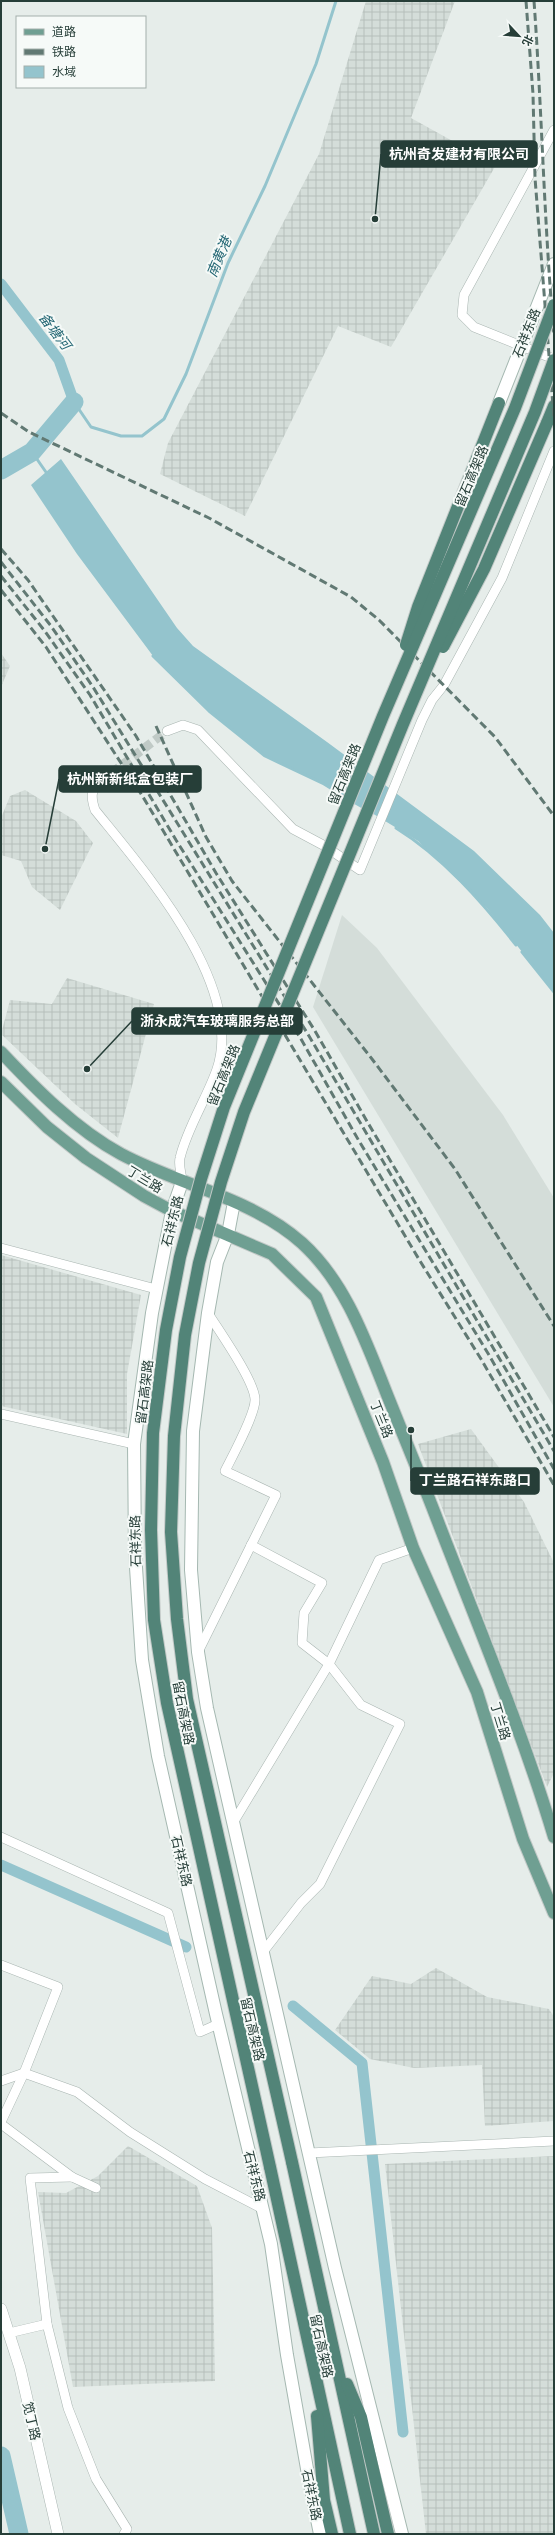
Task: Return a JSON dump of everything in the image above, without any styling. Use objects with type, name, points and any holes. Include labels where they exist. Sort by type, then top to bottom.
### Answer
[{"type":"highway","name":"留石高架路","points":[[350,2534],[167,1703],[154,1620],[151,1530],[153,1433],[166,1330],[180,1257],[203,1172],[224,1106],[383,716],[515,408],[554,304]]},
{"type":"highway","name":"留石高架路","points":[[374,2534],[336,2355],[187,1699],[177,1619],[171,1532],[174,1436],[186,1335],[199,1263],[221,1182],[244,1112],[403,724],[535,412],[554,359]]},
{"type":"highway","points":[[383,716],[418,607],[499,403]]},
{"type":"highway","points":[[403,724],[484,569],[554,406]]},
{"type":"highway","points":[[336,2355],[361,2417],[388,2534]]},
{"type":"highway","points":[[313,2371],[324,2500],[332,2534]]},
{"type":"main road","name":"石祥东路","points":[[499,403],[520,345],[554,264]]},
{"type":"main road","name":"丁兰路","points":[[1,1052],[84,1130],[119,1153],[182,1182],[234,1202],[271,1221],[301,1243],[334,1278],[362,1332],[498,1677],[554,1837]]},
{"type":"main road","name":"丁兰路","points":[[1,1082],[47,1127],[86,1158],[144,1196],[172,1211],[272,1254],[316,1297],[383,1462],[413,1548],[477,1692],[523,1839],[554,1913]]},
{"type":"main road","name":"石祥东路","points":[[182,1182],[172,1211],[156,1289],[134,1444],[135,1552],[142,1660],[158,1756],[218,2024],[272,2244],[308,2480],[320,2534]]},
{"type":"main road","points":[[234,1202],[228,1234],[217,1262],[208,1313],[194,1424],[191,1482],[190,1570],[198,1652],[207,1708],[308,2153],[335,2268],[402,2534]]},
{"type":"street","points":[[554,130],[464,295],[462,315],[474,327],[554,359]]},
{"type":"street","points":[[167,731],[183,725],[198,730],[293,829],[323,845],[360,870],[394,785],[432,700],[444,684],[502,578],[554,450]]},
{"type":"street","points":[[101,781],[96,785],[91,798],[95,810],[160,892],[187,933],[221,1013],[223,1038],[217,1068],[180,1160],[182,1182]]},
{"type":"street","points":[[1,1248],[156,1289]]},
{"type":"street","points":[[198,1652],[276,1495],[225,1470],[244,1434],[255,1400],[243,1368],[208,1313]]},
{"type":"street","points":[[1,1414],[134,1444]]},
{"type":"street","points":[[251,1545],[322,1583],[304,1613],[302,1643],[329,1664],[361,1705],[400,1724],[320,1884],[301,1903],[263,1952]]},
{"type":"street","points":[[233,1823],[329,1664],[379,1560],[413,1548]]},
{"type":"street","points":[[1,1838],[168,1913],[182,1971],[200,2032],[218,2024]]},
{"type":"street","points":[[1,1965],[58,1987],[24,2073],[1,2123],[72,2177],[96,2188]]},
{"type":"street","points":[[1,2081],[24,2073],[77,2092],[130,2132],[205,2179],[263,2208]]},
{"type":"street","points":[[308,2153],[554,2141]]},
{"type":"street","points":[[72,2177],[30,2178],[48,2324],[68,2408],[79,2437],[96,2479],[127,2532]]},
{"type":"street","name":"笕丁路","points":[[1,2309],[20,2368],[58,2534]]},
{"type":"street","points":[[8,2333],[48,2324]]},
{"type":"shaded area","points":[[366,1],[455,1],[411,118],[496,165],[391,347],[338,326],[245,516],[160,474],[168,443],[319,154]]},
{"type":"shaded area","points":[[1,653],[10,666],[1,687]]},
{"type":"shaded area","points":[[25,790],[76,821],[93,843],[60,910],[32,887],[21,861],[1,855],[1,818],[10,796]]},
{"type":"shaded area","points":[[342,915],[377,948],[503,1115],[554,1198],[554,1407],[313,1007]]},
{"type":"shaded area","points":[[67,978],[154,1004],[118,1138],[75,1104],[1,1034],[10,1000],[52,1004]]},
{"type":"shaded area","points":[[1,1255],[141,1295],[127,1374],[127,1434],[1,1406]]},
{"type":"shaded area","points":[[471,1429],[524,1502],[554,1563],[554,1773],[547,1787],[418,1444]]},
{"type":"shaded area","points":[[436,1968],[487,1997],[549,2009],[554,2017],[554,2121],[485,2126],[482,2065],[414,2068],[370,2059],[335,2030],[372,1976],[411,1984]]},
{"type":"shaded area","points":[[128,2146],[197,2186],[212,2228],[215,2381],[73,2387],[38,2192],[66,2193],[98,2176]]},
{"type":"shaded area","points":[[554,2156],[554,2534],[426,2534],[385,2164]]},
{"type":"water","points":[[61,459],[177,628],[193,646],[327,742],[474,851],[540,915],[554,933],[554,992],[487,908],[418,841],[324,784],[265,756],[209,711],[153,656],[77,554],[31,485]]},
{"type":"waterway","name":"南黄港","points":[[74,402],[91,427],[121,436],[142,436],[164,419],[186,374],[228,263],[265,186],[316,64],[336,1]]},
{"type":"waterway","name":"备塘河","points":[[1,284],[59,360],[74,402]]},
{"type":"waterway","points":[[1,470],[32,452],[74,402]]},
{"type":"waterway","points":[[32,452],[48,475]]},
{"type":"waterway","points":[[153,656],[209,711],[265,756],[324,784],[345,797]]},
{"type":"waterway","points":[[352,801],[366,809]]},
{"type":"waterway","points":[[396,828],[430,852],[446,866],[490,913],[516,945]]},
{"type":"waterway","points":[[522,952],[554,992]]},
{"type":"waterway","points":[[1,1865],[186,1947]]},
{"type":"waterway","points":[[293,2006],[362,2063],[403,2432]]},
{"type":"waterway","points":[[1,2456],[19,2534]]},
{"type":"tunnel","points":[[101,781],[167,731]]},
{"type":"railway","points":[[526,1],[533,94],[535,178],[554,419]]},
{"type":"railway","points":[[534,1],[554,335]]},
{"type":"railway","points":[[1,413],[29,432],[209,518],[351,597],[379,620],[495,737],[554,816]]},
{"type":"railway","points":[[1,549],[28,580],[136,736],[216,873],[315,1031],[554,1437]]},
{"type":"railway","points":[[1,562],[51,626],[93,687],[309,1036],[554,1451]]},
{"type":"railway","points":[[1,576],[44,630],[90,695],[176,840],[301,1039],[359,1141],[489,1355],[554,1469]]},
{"type":"railway","points":[[1,590],[46,647],[143,797],[420,1261],[481,1359],[554,1485]]},
{"type":"railway","points":[[156,726],[206,837],[232,881],[372,1059],[455,1169],[554,1326]]},
{"type":"place","name":"杭州奇发建材有限公司","points":[[375,219]]},
{"type":"place","name":"杭州新新纸盒包装厂","points":[[45,849]]},
{"type":"place","name":"浙永成汽车玻璃服务总部","points":[[87,1069]]},
{"type":"place","name":"丁兰路石祥东路口","points":[[411,1430]]}]
